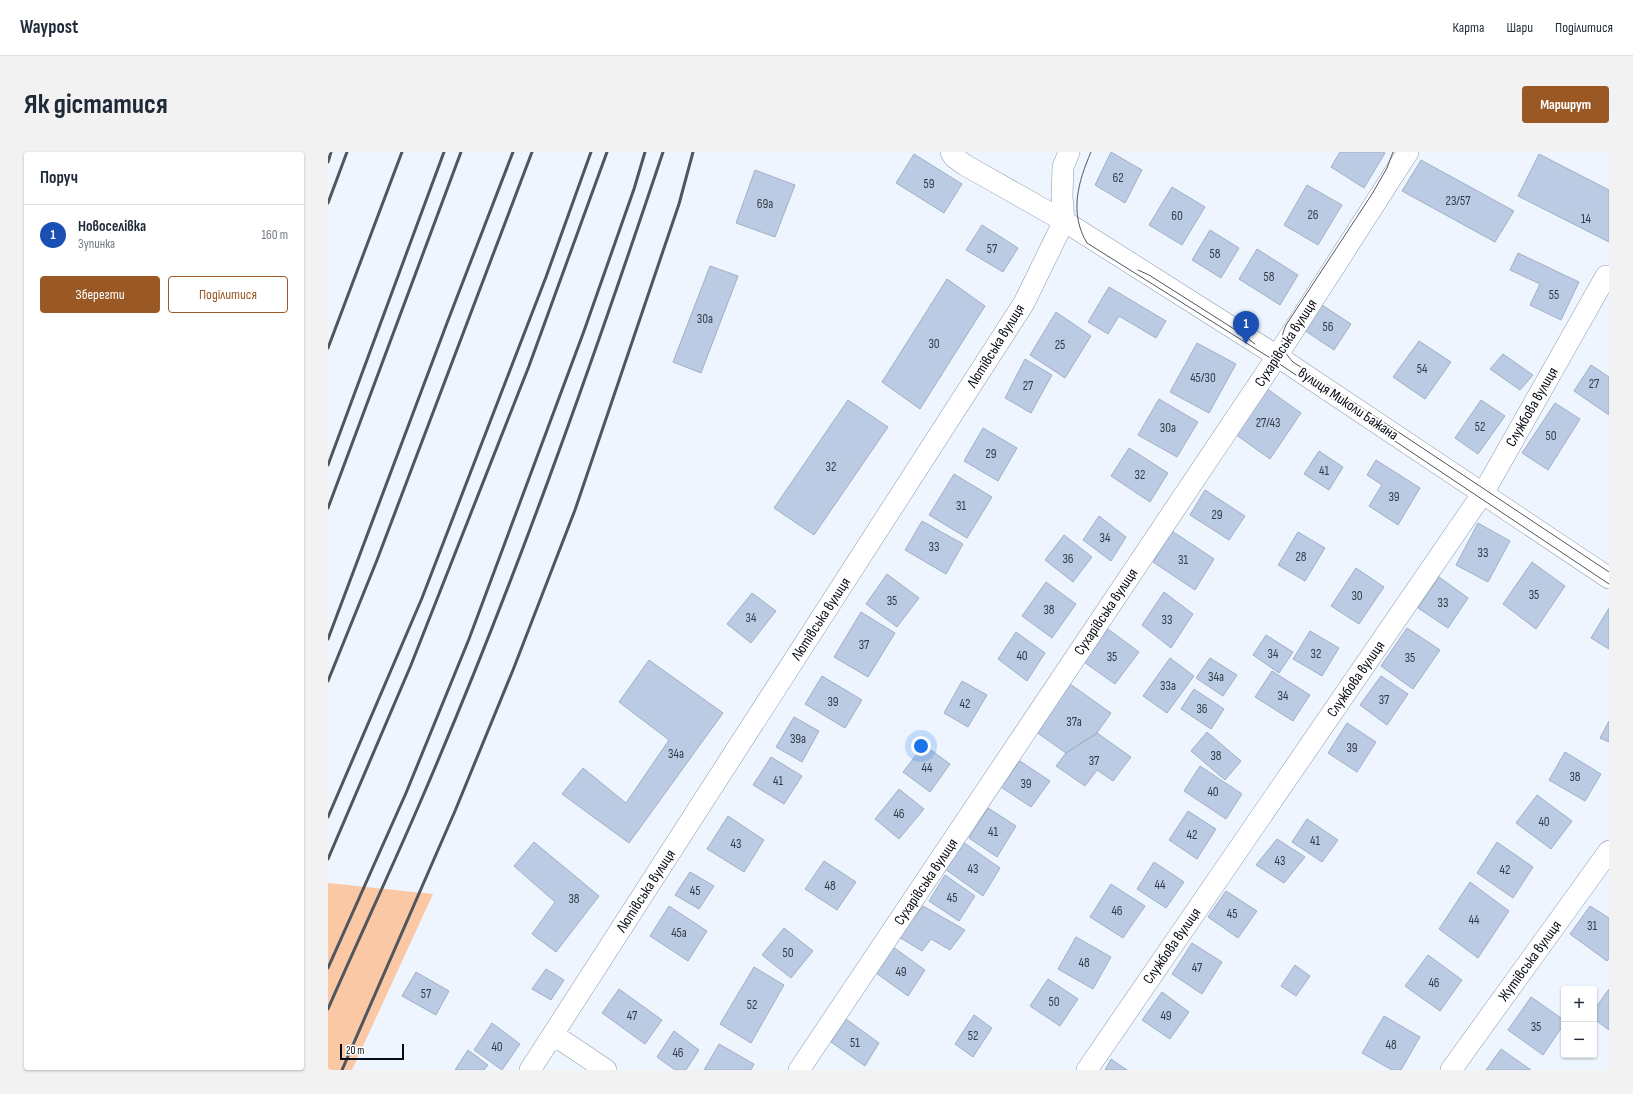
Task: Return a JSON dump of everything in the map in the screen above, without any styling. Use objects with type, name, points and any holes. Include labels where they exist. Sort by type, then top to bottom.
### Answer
[{"type":"street","name":"вулиця Миколи Бажана","points":[[951,152],[954,157],[965,165],[1064,221],[1277,356],[1609,578]]},
{"type":"street","points":[[1064,221],[1062,196],[1063,167],[1069,152]]},
{"type":"street","name":"Сухарівська вулиця","points":[[799,1070],[1277,356],[1408,152]]},
{"type":"street","name":"Лютівська вулиця","points":[[530,1070],[554,1035],[1024,304],[1064,221]]},
{"type":"street","name":"Службова вулиця","points":[[1087,1070],[1482,494],[1608,277]]},
{"type":"street","name":"Жутівська вулиця","points":[[1451,1070],[1609,851]]},
{"type":"street","points":[[554,1035],[606,1070]]},
{"type":"shaded area","points":[[328,883],[433,894],[352,1070],[328,1070]]},
{"type":"building","points":[[1111,152],[1142,170],[1125,203],[1095,185]]},
{"type":"building","points":[[1340,152],[1385,153],[1364,188],[1331,167]]},
{"type":"building","points":[[914,154],[962,184],[944,213],[896,183]]},
{"type":"building","points":[[1539,154],[1609,190],[1609,242],[1518,196]]},
{"type":"building","points":[[1421,160],[1514,211],[1495,242],[1402,191]]},
{"type":"building","points":[[755,170],[795,185],[775,237],[736,223]]},
{"type":"building","points":[[1307,185],[1342,205],[1318,245],[1284,225]]},
{"type":"building","points":[[1172,187],[1205,207],[1182,245],[1149,225]]},
{"type":"building","points":[[982,225],[1018,248],[1003,272],[966,250]]},
{"type":"building","points":[[1210,230],[1239,248],[1221,278],[1192,260]]},
{"type":"building","points":[[1257,249],[1298,275],[1280,305],[1239,279]]},
{"type":"building","points":[[1518,253],[1579,282],[1561,320],[1530,305],[1540,284],[1510,270]]},
{"type":"building","points":[[710,266],[738,276],[701,373],[673,362]]},
{"type":"building","points":[[947,279],[985,306],[920,409],[882,382]]},
{"type":"building","points":[[1109,287],[1166,321],[1156,338],[1119,316],[1108,334],[1088,322]]},
{"type":"building","points":[[1322,305],[1351,324],[1334,350],[1304,330]]},
{"type":"building","points":[[1056,312],[1091,336],[1065,378],[1030,355]]},
{"type":"building","points":[[1419,341],[1451,362],[1425,399],[1393,377]]},
{"type":"building","points":[[1197,343],[1236,364],[1209,413],[1170,392]]},
{"type":"building","points":[[1503,354],[1533,375],[1520,390],[1490,369]]},
{"type":"building","points":[[1025,359],[1052,375],[1031,413],[1005,398]]},
{"type":"building","points":[[1591,365],[1609,377],[1609,415],[1574,391]]},
{"type":"building","points":[[1266,388],[1301,413],[1270,459],[1235,434]]},
{"type":"building","points":[[1159,399],[1198,422],[1177,457],[1138,435]]},
{"type":"building","points":[[848,400],[888,427],[814,535],[774,508]]},
{"type":"building","points":[[1481,400],[1505,416],[1478,454],[1455,438]]},
{"type":"building","points":[[1555,403],[1580,419],[1548,470],[1522,453]]},
{"type":"building","points":[[983,428],[1017,448],[998,481],[964,461]]},
{"type":"building","points":[[1129,448],[1168,473],[1150,502],[1111,476]]},
{"type":"building","points":[[1319,451],[1343,467],[1329,490],[1304,474]]},
{"type":"building","points":[[1376,460],[1420,488],[1398,525],[1369,506],[1382,485],[1367,475]]},
{"type":"building","points":[[954,474],[992,497],[967,538],[929,515]]},
{"type":"building","points":[[1205,490],[1245,516],[1229,540],[1190,515]]},
{"type":"building","points":[[1099,516],[1126,537],[1111,561],[1083,540]]},
{"type":"building","points":[[922,521],[963,544],[946,574],[905,550]]},
{"type":"building","points":[[1478,523],[1510,541],[1488,582],[1456,565]]},
{"type":"building","points":[[1172,531],[1214,559],[1195,590],[1153,562]]},
{"type":"building","points":[[1298,532],[1325,548],[1305,581],[1278,565]]},
{"type":"building","points":[[1064,535],[1092,557],[1073,582],[1045,560]]},
{"type":"building","points":[[1532,562],[1565,586],[1536,629],[1503,604]]},
{"type":"building","points":[[1356,568],[1384,587],[1359,624],[1331,606]]},
{"type":"building","points":[[887,574],[919,598],[897,627],[866,604]]},
{"type":"building","points":[[1439,577],[1468,598],[1448,628],[1418,608]]},
{"type":"building","points":[[1046,582],[1076,604],[1052,638],[1022,616]]},
{"type":"building","points":[[1164,592],[1193,614],[1171,648],[1142,625]]},
{"type":"building","points":[[752,593],[776,611],[751,643],[727,624]]},
{"type":"building","points":[[1609,608],[1609,649],[1591,638]]},
{"type":"building","points":[[861,612],[895,633],[868,677],[834,657]]},
{"type":"building","points":[[1407,628],[1440,650],[1413,689],[1381,666]]},
{"type":"building","points":[[1108,629],[1139,652],[1115,684],[1084,662]]},
{"type":"building","points":[[1310,631],[1339,648],[1322,676],[1293,659]]},
{"type":"building","points":[[1016,632],[1045,653],[1027,681],[998,659]]},
{"type":"building","points":[[1266,635],[1293,652],[1279,673],[1253,655]]},
{"type":"building","points":[[1170,658],[1194,676],[1167,713],[1143,696]]},
{"type":"building","points":[[1210,658],[1237,675],[1223,696],[1196,678]]},
{"type":"building","points":[[649,660],[723,713],[629,843],[562,794],[583,768],[626,803],[669,740],[619,702]]},
{"type":"building","points":[[1272,671],[1310,695],[1293,721],[1255,697]]},
{"type":"building","points":[[822,676],[862,700],[845,728],[805,704]]},
{"type":"building","points":[[1381,676],[1408,694],[1387,725],[1360,705]]},
{"type":"building","points":[[962,681],[987,695],[968,727],[944,713]]},
{"type":"building","points":[[1070,684],[1111,713],[1097,733],[1066,753],[1036,732]]},
{"type":"building","points":[[1194,689],[1224,709],[1211,729],[1181,709]]},
{"type":"building","points":[[794,717],[819,731],[802,762],[776,747]]},
{"type":"building","points":[[1609,721],[1609,742],[1600,738]]},
{"type":"building","points":[[1347,723],[1376,742],[1357,772],[1328,753]]},
{"type":"building","points":[[1207,732],[1241,761],[1225,780],[1191,751]]},
{"type":"building","points":[[1097,733],[1131,757],[1113,781],[1097,770],[1085,786],[1056,766],[1066,753]]},
{"type":"building","points":[[924,745],[950,764],[930,792],[903,772]]},
{"type":"building","points":[[1565,752],[1601,774],[1585,801],[1549,780]]},
{"type":"building","points":[[771,757],[802,776],[784,804],[753,785]]},
{"type":"building","points":[[1020,761],[1050,781],[1031,807],[1001,787]]},
{"type":"building","points":[[1200,766],[1242,794],[1226,819],[1184,791]]},
{"type":"building","points":[[899,789],[924,809],[899,839],[875,819]]},
{"type":"building","points":[[1537,795],[1572,821],[1551,849],[1516,823]]},
{"type":"building","points":[[988,808],[1016,826],[997,857],[969,838]]},
{"type":"building","points":[[1188,811],[1216,829],[1197,859],[1169,840]]},
{"type":"building","points":[[728,816],[764,840],[744,872],[707,849]]},
{"type":"building","points":[[1307,819],[1338,840],[1322,862],[1292,842]]},
{"type":"building","points":[[1277,839],[1305,857],[1284,883],[1256,865]]},
{"type":"building","points":[[534,842],[599,896],[556,952],[532,934],[555,902],[514,866]]},
{"type":"building","points":[[963,842],[1000,868],[983,896],[945,869]]},
{"type":"building","points":[[1497,842],[1533,867],[1513,898],[1477,873]]},
{"type":"building","points":[[824,861],[856,882],[837,910],[805,889]]},
{"type":"building","points":[[1154,862],[1184,882],[1166,908],[1137,889]]},
{"type":"building","points":[[690,872],[714,886],[699,909],[675,895]]},
{"type":"building","points":[[945,875],[975,896],[959,921],[929,901]]},
{"type":"building","points":[[1470,882],[1509,911],[1478,958],[1439,929]]},
{"type":"building","points":[[1111,884],[1145,906],[1123,938],[1090,917]]},
{"type":"building","points":[[1226,891],[1257,911],[1238,938],[1208,917]]},
{"type":"building","points":[[669,906],[707,931],[688,961],[650,936]]},
{"type":"building","points":[[923,906],[965,930],[950,950],[931,939],[922,951],[899,937]]},
{"type":"building","points":[[1590,906],[1609,918],[1609,958],[1607,961],[1570,934]]},
{"type":"building","points":[[784,928],[813,951],[791,978],[762,955]]},
{"type":"building","points":[[1076,937],[1111,957],[1093,989],[1058,969]]},
{"type":"building","points":[[1192,943],[1222,962],[1202,994],[1172,974]]},
{"type":"building","points":[[893,947],[925,970],[908,996],[876,973]]},
{"type":"building","points":[[1428,955],[1462,980],[1440,1011],[1405,986]]},
{"type":"building","points":[[1295,965],[1310,976],[1296,996],[1281,986]]},
{"type":"building","points":[[754,967],[784,985],[751,1043],[720,1024]]},
{"type":"building","points":[[546,969],[564,980],[551,1000],[532,989]]},
{"type":"building","points":[[416,972],[449,991],[436,1015],[402,996]]},
{"type":"building","points":[[1048,979],[1078,999],[1060,1026],[1030,1006]]},
{"type":"building","points":[[619,989],[662,1020],[645,1044],[602,1013]]},
{"type":"building","points":[[1609,989],[1609,1030],[1597,1021],[1597,1006]]},
{"type":"building","points":[[1162,992],[1189,1012],[1170,1039],[1142,1020]]},
{"type":"building","points":[[1531,997],[1561,1018],[1561,1028],[1543,1055],[1508,1030]]},
{"type":"building","points":[[974,1015],[992,1028],[973,1057],[955,1044]]},
{"type":"building","points":[[1384,1016],[1420,1037],[1401,1070],[1392,1070],[1362,1053]]},
{"type":"building","points":[[846,1019],[879,1043],[865,1066],[831,1042]]},
{"type":"building","points":[[492,1023],[520,1044],[502,1070],[474,1050]]},
{"type":"building","points":[[674,1031],[699,1050],[686,1070],[675,1070],[657,1057]]},
{"type":"building","points":[[719,1044],[754,1064],[751,1070],[704,1070]]},
{"type":"building","points":[[1501,1049],[1531,1070],[1486,1070]]},
{"type":"building","points":[[468,1050],[488,1065],[484,1070],[455,1070]]},
{"type":"building","points":[[1111,1059],[1127,1070],[1105,1070]]},
{"type":"tram line","points":[[1091,152],[1082,175],[1077,198],[1078,220],[1081,232],[1087,243],[1275,361],[1609,584]]},
{"type":"tram line","points":[[1393,152],[1387,168],[1372,194],[1286,325],[1282,336],[1282,345],[1286,353],[1293,362],[1609,572]]},
{"type":"tram line","points":[[1138,270],[1149,275],[1242,334],[1255,344]]},
{"type":"railway","points":[[328,162],[331,152]]},
{"type":"railway","points":[[328,203],[347,152]]},
{"type":"railway","points":[[328,348],[402,152]]},
{"type":"railway","points":[[328,465],[444,152]]},
{"type":"railway","points":[[328,508],[461,152]]},
{"type":"railway","points":[[328,639],[513,152]]},
{"type":"railway","points":[[328,681],[377,560],[532,152]]},
{"type":"railway","points":[[328,817],[422,598],[546,277],[591,152]]},
{"type":"railway","points":[[328,859],[411,665],[529,366],[607,152]]},
{"type":"railway","points":[[328,968],[406,793],[469,639],[584,331],[634,189],[645,152]]},
{"type":"railway","points":[[328,1009],[422,798],[488,639],[579,397],[663,152]]},
{"type":"railway","points":[[342,1070],[455,811],[513,670],[575,510],[679,204],[693,152]]},
{"type":"place","name":"Новоселівка","points":[[1246,344]]}]
